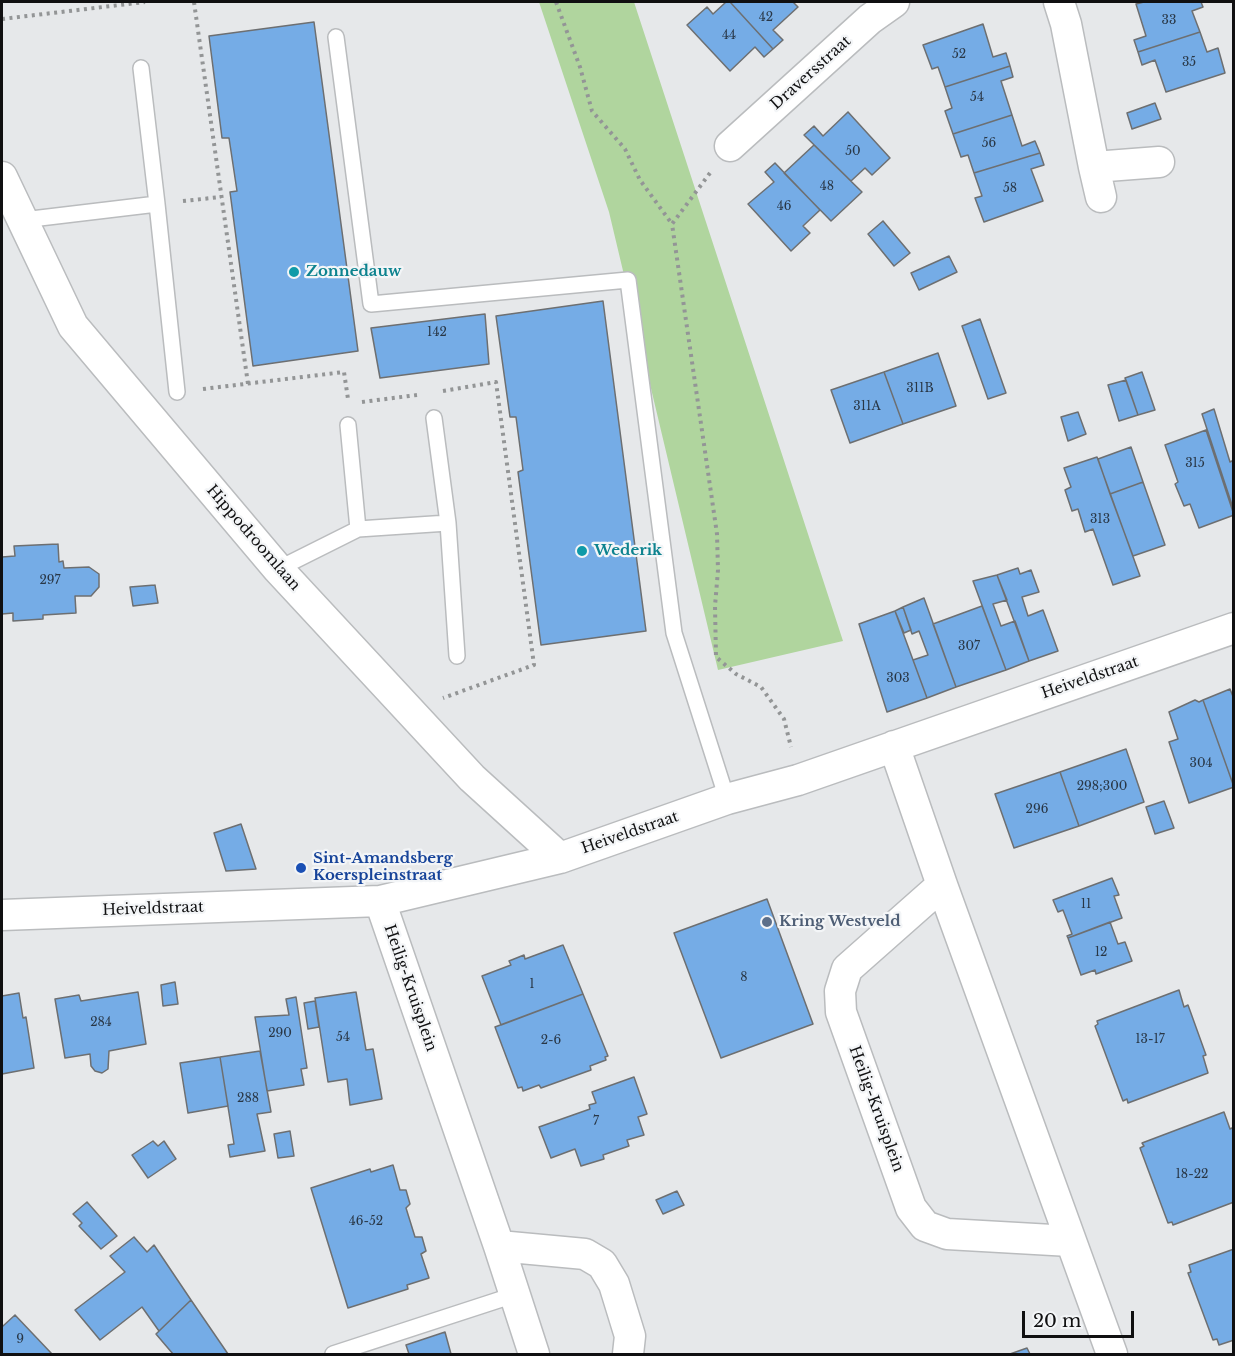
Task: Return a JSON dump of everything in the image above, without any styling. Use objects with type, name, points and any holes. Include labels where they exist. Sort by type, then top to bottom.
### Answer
[{"type":"street","name":"Draversstraat","points":[[730,146],[870,19],[894,2]]},
{"type":"street","points":[[1059,2],[1066,24],[1101,197]]},
{"type":"street","points":[[1094,167],[1159,162]]},
{"type":"street","name":"Hippodroomlaan","points":[[2,177],[73,326],[278,569],[472,778],[560,858]]},
{"type":"street","name":"Heiveldstraat","points":[[2,915],[380,901],[560,858],[727,799],[798,780],[1233,628]]},
{"type":"street","points":[[894,746],[1112,1354]]},
{"type":"street","name":"Heilig-Kruisplein","points":[[942,885],[847,969],[840,991],[841,1012],[911,1208],[925,1226],[947,1234],[1070,1241]]},
{"type":"street","name":"Heilig-Kruisplein","points":[[380,901],[534,1354]]},
{"type":"street","points":[[499,1246],[585,1254],[602,1264],[614,1284],[630,1336],[628,1354]]},
{"type":"lane","points":[[336,37],[370,304],[628,280],[674,633],[727,799]]},
{"type":"lane","points":[[141,68],[177,392]]},
{"type":"lane","points":[[23,220],[157,204]]},
{"type":"lane","points":[[434,418],[448,522],[457,656]]},
{"type":"lane","points":[[348,425],[358,529]]},
{"type":"lane","points":[[278,569],[358,529],[448,522]]},
{"type":"lane","points":[[333,1354],[514,1295]]},
{"type":"path","points":[[2,19],[145,2]]},
{"type":"path","points":[[194,2],[248,384]]},
{"type":"path","points":[[556,2],[580,67],[592,111],[625,149],[640,180],[672,224],[717,534],[716,657],[736,674],[761,687],[784,719],[798,780]]},
{"type":"path","points":[[672,224],[730,146]]},
{"type":"path","points":[[157,204],[221,197]]},
{"type":"path","points":[[177,392],[344,372],[348,404]]},
{"type":"path","points":[[411,711],[534,665],[496,382],[442,392]]},
{"type":"path","points":[[360,403],[419,395]]},
{"type":"green space","points":[[539,2],[634,2],[843,641],[718,670],[609,212]]},
{"type":"building","points":[[726,2],[730,2],[773,49],[764,57],[755,47],[730,71],[687,25],[707,7],[713,14]]},
{"type":"building","points":[[730,2],[793,2],[798,7],[773,30],[783,40],[773,49]]},
{"type":"building","points":[[1201,2],[1203,7],[1192,11],[1200,32],[1138,52],[1134,40],[1146,36],[1136,4]]},
{"type":"building","name":"Zonnedauw","points":[[314,22],[358,351],[253,366],[230,192],[237,191],[229,138],[222,138],[209,36]]},
{"type":"building","points":[[983,24],[993,57],[1006,53],[1010,66],[945,87],[938,67],[932,69],[923,45]]},
{"type":"building","points":[[1200,32],[1207,52],[1218,48],[1225,73],[1166,92],[1155,60],[1142,65],[1138,52]]},
{"type":"building","points":[[1010,66],[1013,77],[1001,81],[1012,115],[953,134],[945,111],[952,108],[945,87]]},
{"type":"building","points":[[1155,103],[1161,119],[1132,129],[1127,113]]},
{"type":"building","points":[[848,112],[890,158],[872,175],[865,168],[851,181],[804,135],[814,126],[823,136]]},
{"type":"building","points":[[1012,115],[1022,146],[1035,141],[1040,153],[974,173],[968,155],[961,157],[953,134]]},
{"type":"building","points":[[814,145],[862,192],[831,221],[784,173]]},
{"type":"building","points":[[1040,153],[1044,165],[1031,169],[1043,201],[984,222],[975,198],[982,196],[974,173]]},
{"type":"building","points":[[775,163],[820,210],[803,226],[810,233],[791,251],[748,204],[774,182],[765,172]]},
{"type":"building","points":[[883,221],[910,253],[894,266],[868,234]]},
{"type":"building","points":[[949,256],[957,272],[919,290],[911,273]]},
{"type":"building","name":"Wederik","points":[[603,301],[646,631],[541,645],[518,472],[523,470],[516,417],[510,417],[496,316]]},
{"type":"building","points":[[485,314],[489,364],[380,378],[371,328]]},
{"type":"building","points":[[980,319],[1006,393],[988,399],[962,326]]},
{"type":"building","points":[[938,353],[956,406],[903,424],[884,372]]},
{"type":"building","points":[[884,372],[903,424],[850,443],[831,390]]},
{"type":"building","points":[[1142,372],[1155,410],[1138,415],[1125,378]]},
{"type":"building","points":[[1126,380],[1138,415],[1119,421],[1108,385]]},
{"type":"building","points":[[1214,409],[1230,462],[1234,460],[1234,511],[1202,414]]},
{"type":"building","points":[[1078,412],[1086,434],[1068,441],[1061,417]]},
{"type":"building","points":[[1206,430],[1234,515],[1199,528],[1190,504],[1184,506],[1175,484],[1178,482],[1165,445]]},
{"type":"building","points":[[1131,447],[1143,482],[1110,494],[1098,459]]},
{"type":"building","points":[[1097,457],[1140,576],[1113,585],[1093,529],[1085,532],[1078,509],[1072,511],[1065,490],[1071,487],[1064,468]]},
{"type":"building","points":[[1143,482],[1165,545],[1133,556],[1110,494]]},
{"type":"building","points":[[58,544],[59,562],[63,561],[64,568],[89,567],[99,574],[99,587],[91,596],[75,596],[76,613],[43,615],[43,619],[13,621],[13,613],[2,614],[2,557],[15,556],[14,546]]},
{"type":"building","points":[[1018,568],[1020,574],[1031,570],[1039,592],[1022,597],[1028,616],[1043,610],[1058,651],[1029,661],[997,575]]},
{"type":"building","points":[[997,575],[1007,600],[993,604],[1001,626],[1015,621],[1029,661],[1006,670],[973,581]]},
{"type":"building","points":[[155,585],[158,603],[133,606],[130,587]]},
{"type":"building","points":[[924,598],[956,687],[927,698],[913,660],[928,655],[919,631],[912,634],[903,607]]},
{"type":"building","points":[[982,606],[1006,670],[956,687],[933,624]]},
{"type":"building","points":[[903,607],[911,630],[904,633],[895,611]]},
{"type":"building","points":[[895,611],[927,698],[887,712],[859,624]]},
{"type":"building","points":[[1230,689],[1234,699],[1234,787],[1203,700]]},
{"type":"building","points":[[1195,700],[1199,702],[1203,700],[1234,787],[1189,803],[1169,742],[1178,739],[1169,712]]},
{"type":"building","points":[[1126,749],[1144,802],[1079,826],[1060,772]]},
{"type":"building","points":[[1060,772],[1079,826],[1014,848],[995,794]]},
{"type":"building","points":[[1164,801],[1174,828],[1155,834],[1146,807]]},
{"type":"building","points":[[241,824],[256,869],[226,871],[214,833]]},
{"type":"building","points":[[1112,878],[1119,895],[1114,896],[1122,918],[1068,938],[1067,936],[1072,934],[1063,910],[1058,912],[1053,900]]},
{"type":"building","points":[[767,899],[813,1024],[721,1058],[674,933]]},
{"type":"building","points":[[1110,922],[1118,944],[1125,942],[1132,961],[1096,974],[1095,970],[1081,975],[1068,938]]},
{"type":"building","points":[[563,945],[583,994],[501,1025],[482,976],[511,965],[509,961],[524,955],[525,959]]},
{"type":"building","points":[[175,982],[178,1004],[163,1006],[161,985]]},
{"type":"building","points":[[1179,990],[1184,1007],[1188,1005],[1206,1055],[1203,1056],[1208,1073],[1128,1103],[1127,1099],[1123,1101],[1095,1026],[1098,1024],[1097,1021]]},
{"type":"building","points":[[138,992],[146,1044],[109,1051],[108,1069],[102,1073],[95,1071],[91,1066],[90,1054],[65,1058],[55,999],[79,995],[81,1001]]},
{"type":"building","points":[[356,992],[366,1050],[373,1049],[382,1099],[350,1105],[347,1079],[328,1082],[315,998]]},
{"type":"building","points":[[19,993],[23,1018],[26,1017],[34,1068],[2,1074],[2,996]]},
{"type":"building","points":[[583,994],[608,1056],[605,1057],[606,1060],[590,1066],[591,1070],[541,1088],[539,1085],[523,1091],[522,1087],[518,1088],[495,1027]]},
{"type":"building","points":[[296,997],[307,1068],[301,1069],[304,1085],[267,1091],[255,1017],[289,1015],[286,999]]},
{"type":"building","points":[[315,1001],[319,1027],[308,1029],[304,1003]]},
{"type":"building","points":[[260,1051],[271,1112],[257,1114],[265,1151],[230,1157],[228,1145],[234,1144],[220,1057]]},
{"type":"building","points":[[220,1057],[228,1106],[188,1113],[180,1063]]},
{"type":"building","points":[[634,1077],[647,1114],[638,1117],[644,1135],[627,1140],[629,1146],[603,1155],[604,1159],[581,1166],[575,1149],[551,1158],[539,1127],[590,1109],[589,1105],[596,1103],[592,1092]]},
{"type":"building","points":[[1224,1112],[1230,1129],[1234,1127],[1234,1202],[1173,1225],[1172,1222],[1168,1223],[1140,1148],[1144,1146],[1142,1143]]},
{"type":"building","points":[[290,1131],[294,1156],[278,1158],[274,1134]]},
{"type":"building","points":[[153,1141],[158,1146],[164,1141],[176,1159],[148,1178],[132,1155]]},
{"type":"building","points":[[393,1165],[400,1190],[406,1190],[410,1204],[406,1208],[415,1237],[422,1237],[426,1251],[421,1254],[429,1278],[407,1285],[408,1289],[348,1308],[311,1188],[370,1169],[371,1172]]},
{"type":"building","points":[[677,1191],[684,1205],[663,1214],[656,1200]]},
{"type":"building","points":[[87,1202],[117,1236],[101,1249],[79,1226],[82,1223],[73,1214]]},
{"type":"building","points":[[134,1237],[147,1252],[154,1245],[191,1300],[159,1331],[142,1307],[100,1340],[75,1310],[125,1272],[110,1256]]},
{"type":"building","points":[[1234,1249],[1234,1340],[1219,1345],[1217,1339],[1213,1340],[1188,1273],[1191,1272],[1189,1265]]},
{"type":"building","points":[[191,1300],[228,1354],[173,1354],[156,1334]]},
{"type":"building","points":[[15,1315],[52,1354],[2,1354],[2,1325]]},
{"type":"building","points":[[445,1332],[451,1354],[409,1354],[406,1345]]},
{"type":"building","points":[[1027,1348],[1030,1354],[1010,1354]]},
{"type":"place","name":"Zonnedauw","points":[[294,272]]},
{"type":"place","name":"Wederik","points":[[582,551]]},
{"type":"place","name":"Sint-Amandsberg Koerspleinstraat","points":[[301,868]]},
{"type":"place","name":"Kring Westveld","points":[[767,922]]}]
